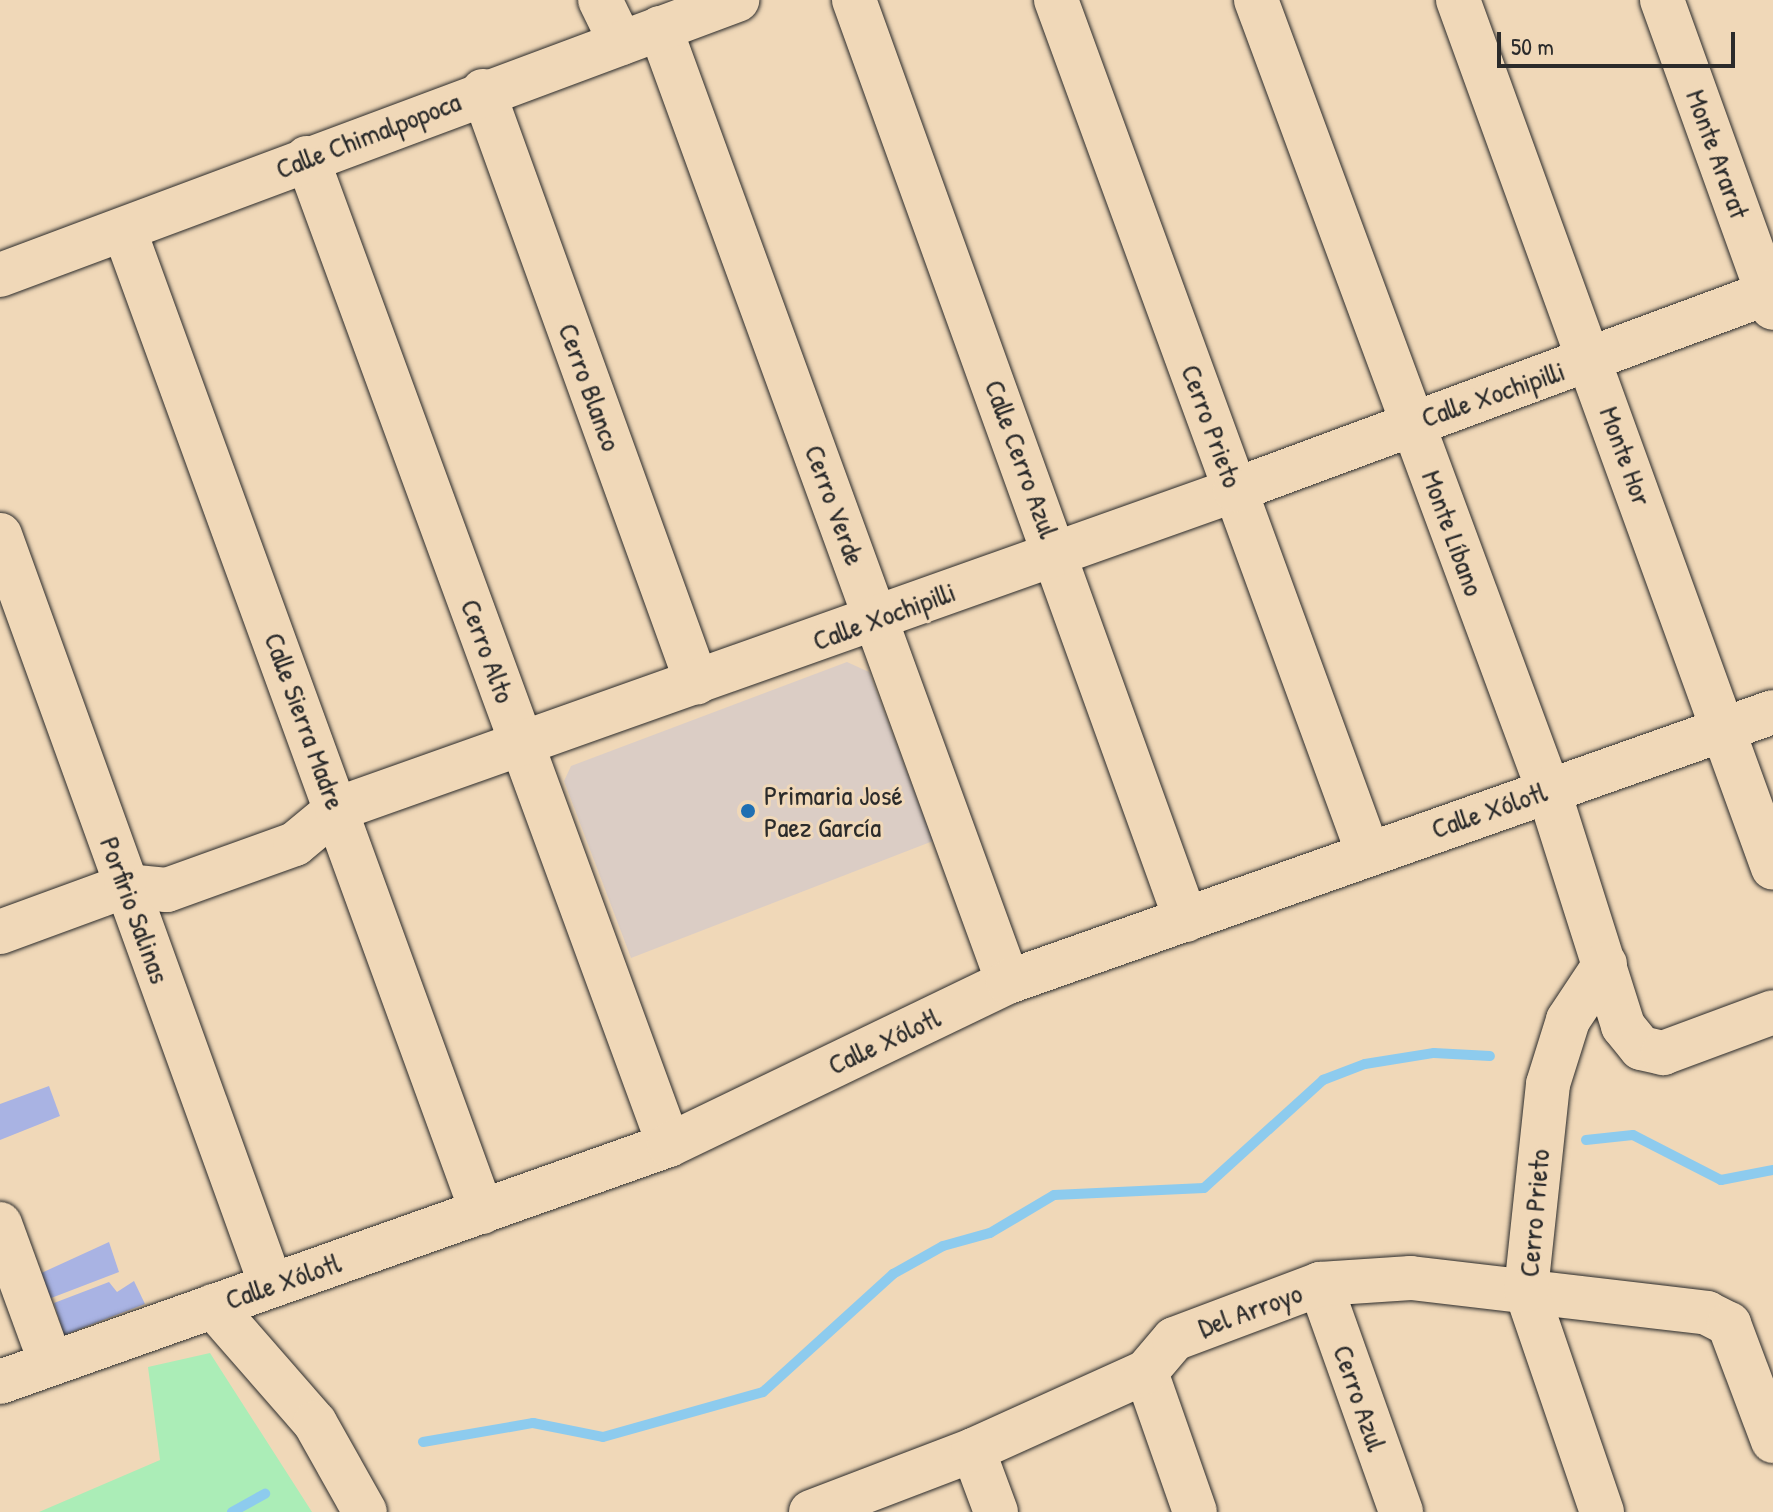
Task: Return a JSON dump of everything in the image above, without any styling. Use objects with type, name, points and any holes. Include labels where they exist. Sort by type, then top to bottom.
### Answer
[{"type":"street","name":"Cerro Verde","points":[[600,0],[640,36],[877,619],[1008,982]]},
{"type":"street","name":"Calle Chimalpopoca","points":[[0,275],[125,232],[483,91],[737,0]]},
{"type":"street","name":"Calle Cerro Azul","points":[[854,0],[1057,555],[1186,920]]},
{"type":"street","name":"Cerro Prieto","points":[[1056,0],[1368,853]]},
{"type":"street","name":"Monte Líbano","points":[[1256,0],[1548,789],[1623,1026],[1641,1048],[1663,1053],[1773,1012]]},
{"type":"street","name":"Monte Hor","points":[[1458,0],[1773,868]]},
{"type":"street","name":"Monte Ararat","points":[[1662,0],[1772,297]]},
{"type":"street","name":"Cerro Blanco","points":[[483,91],[697,683]]},
{"type":"street","name":"Cerro Alto","points":[[307,158],[669,1145]]},
{"type":"street","name":"Calle Sierra Madre","points":[[125,232],[482,1212]]},
{"type":"street","name":"Calle Xochipilli","points":[[0,932],[126,886],[167,890],[295,844],[337,809],[523,747],[1235,490],[1412,422],[1772,297]]},
{"type":"street","name":"Porfirio Salinas","points":[[0,535],[271,1285]]},
{"type":"street","name":"Calle Xólotl","points":[[0,1382],[669,1145],[1008,982],[1773,712]]},
{"type":"street","name":"Cerro Prieto","points":[[1602,1512],[1526,1290],[1548,1084],[1568,1020],[1605,964]]},
{"type":"street","points":[[0,1224],[51,1363]]},
{"type":"street","name":"Del Arroyo","points":[[811,1512],[973,1450],[1146,1372],[1174,1339],[1320,1284],[1411,1278],[1707,1313],[1729,1324],[1773,1441]]},
{"type":"street","name":"Cerro Azul","points":[[1320,1284],[1401,1512]]},
{"type":"street","points":[[213,1306],[315,1423],[365,1512]]},
{"type":"street","points":[[1146,1372],[1195,1512]]},
{"type":"street","points":[[973,1450],[996,1512]]},
{"type":"shaded area","name":"Primaria José Paez García","points":[[847,662],[869,672],[933,841],[631,958],[564,781],[571,766]]},
{"type":"green space","points":[[210,1353],[312,1512],[39,1512],[160,1460],[148,1367]]},
{"type":"building","points":[[49,1086],[60,1116],[0,1140],[0,1104]]},
{"type":"building","points":[[109,1242],[119,1272],[46,1300],[37,1275]]},
{"type":"building","points":[[134,1281],[145,1304],[64,1335],[54,1303],[109,1282],[117,1292]]},
{"type":"waterway","points":[[423,1442],[533,1423],[603,1437],[763,1392],[893,1274],[943,1246],[990,1233],[1054,1195],[1204,1188],[1323,1080],[1365,1064],[1434,1053],[1490,1056]]},
{"type":"waterway","points":[[1586,1140],[1633,1135],[1721,1180],[1773,1170]]},
{"type":"waterway","points":[[232,1512],[265,1494]]},
{"type":"place","name":"Primaria José Paez García","points":[[748,811]]}]
